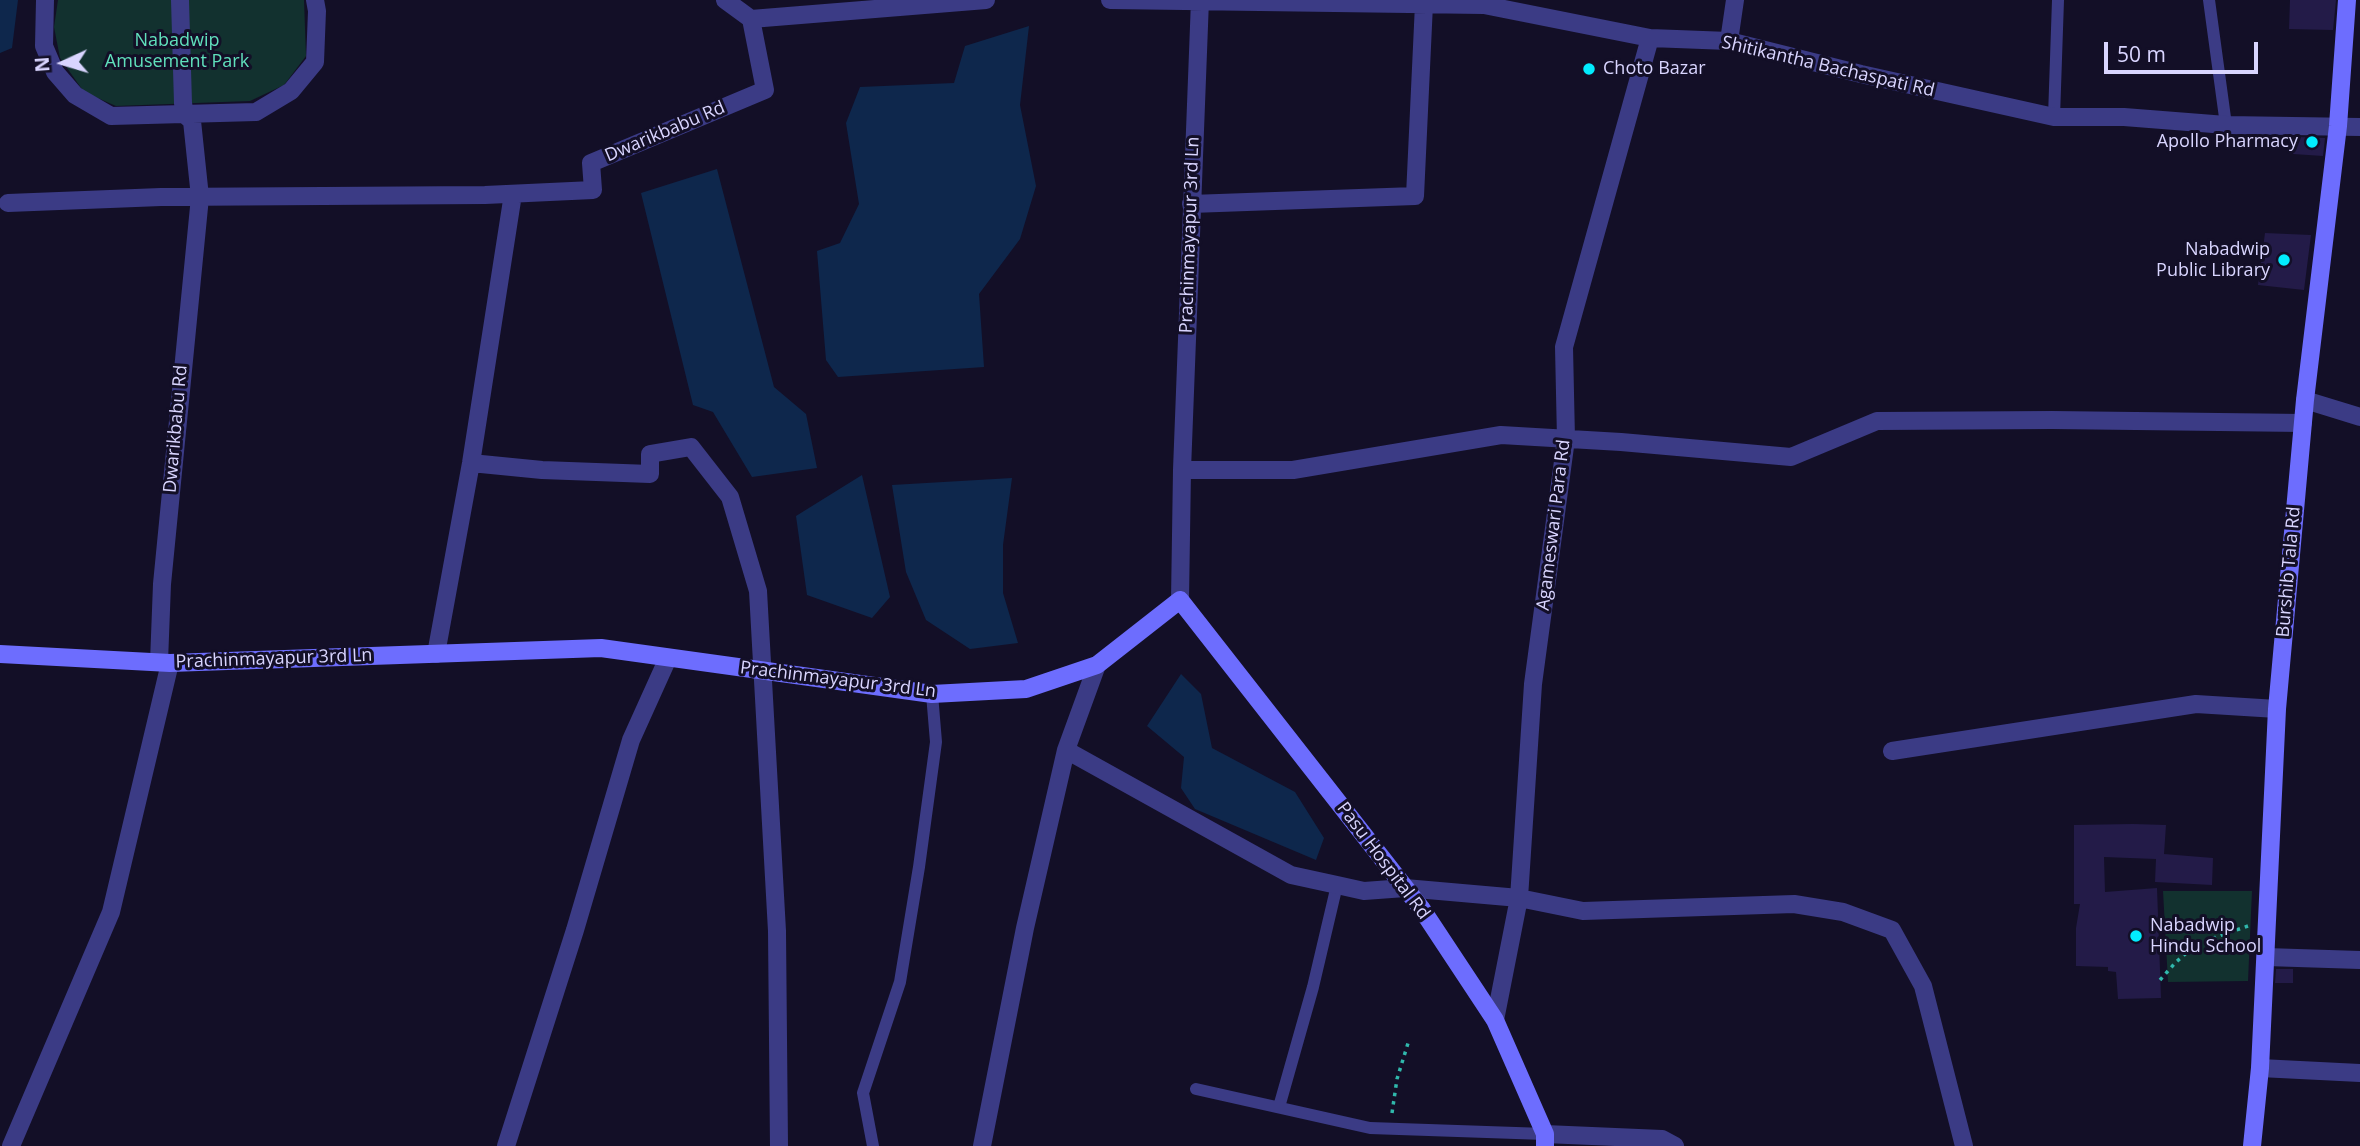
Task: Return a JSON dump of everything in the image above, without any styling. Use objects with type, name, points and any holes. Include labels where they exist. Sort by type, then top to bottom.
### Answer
[{"type":"main road","name":"Burshib Tala Rd","points":[[2252,1146],[2260,1068],[2277,709],[2305,400],[2338,126],[2347,0]]},
{"type":"main road","name":"Prachinmayapur 3rd Ln","points":[[2,657],[165,662],[601,648],[932,694],[1026,689],[1097,665],[1180,600]]},
{"type":"main road","name":"Pasu Hospital Rd","points":[[1180,600],[1421,908],[1495,1020],[1545,1140]]},
{"type":"street","points":[[45,0],[44,46],[55,72],[75,95],[111,116],[256,112],[291,91],[316,62],[317,11],[314,0]]},
{"type":"street","points":[[180,0],[183,103],[185,115],[192,121],[200,197]]},
{"type":"street","points":[[725,0],[751,19],[794,8],[986,0]]},
{"type":"street","points":[[1110,0],[1204,1]]},
{"type":"street","points":[[1730,41],[1735,0]]},
{"type":"street","name":"Shitikantha Bachaspati Rd","points":[[1204,1],[1484,3],[1650,38],[1730,41],[1861,74],[2054,117],[2124,117],[2227,125],[2360,127]]},
{"type":"street","name":"Prachinmayapur 3rd Ln","points":[[1180,600],[1191,204],[1204,1]]},
{"type":"street","points":[[1191,204],[1415,196],[1424,4]]},
{"type":"street","name":"Dwarikbabu Rd","points":[[8,203],[200,197],[513,194],[593,190],[592,163],[765,90],[751,19]]},
{"type":"street","name":"Agameswari Para Rd","points":[[1495,1020],[1519,898],[1533,684],[1566,439],[1564,348],[1650,38]]},
{"type":"street","points":[[436,654],[471,463],[513,194]]},
{"type":"street","name":"Dwarikbabu Rd","points":[[11,1146],[111,912],[165,662],[162,584],[200,197]]},
{"type":"street","points":[[2305,400],[2360,417]]},
{"type":"street","points":[[1182,470],[1293,470],[1501,435],[1791,457],[1877,421],[2303,423]]},
{"type":"street","points":[[471,463],[542,470],[650,474],[650,454],[691,447],[730,497],[758,591],[777,931],[779,1146]]},
{"type":"street","points":[[506,1146],[575,930],[631,740],[668,658]]},
{"type":"street","points":[[982,1146],[1025,928],[1066,750],[1097,665]]},
{"type":"street","points":[[1892,751],[2196,704],[2277,709]]},
{"type":"street","points":[[1066,750],[1292,875],[1364,891],[1405,888],[1519,898],[1583,911],[1794,904],[1843,912],[1892,930],[1923,986],[1964,1146]]},
{"type":"street","points":[[2266,957],[2360,960]]},
{"type":"street","points":[[2260,1068],[2360,1073]]},
{"type":"street","points":[[1545,1140],[1662,1139],[1675,1146]]},
{"type":"lane","points":[[2054,117],[2058,0]]},
{"type":"lane","points":[[2209,0],[2227,125]]},
{"type":"lane","points":[[873,1146],[863,1093],[900,982],[936,742],[932,694]]},
{"type":"lane","points":[[1279,1107],[1313,987],[1337,885]]},
{"type":"lane","points":[[1196,1089],[1370,1128],[1545,1140]]},
{"type":"path","points":[[2160,980],[2190,950],[2216,937],[2257,925]]},
{"type":"path","points":[[1389,1129],[1397,1079],[1409,1040]]},
{"type":"green space","name":"Nabadwip Amusement Park","points":[[58,0],[304,0],[306,56],[284,85],[250,101],[116,106],[84,92],[60,58],[54,27]]},
{"type":"green space","points":[[2163,891],[2252,891],[2248,981],[2168,982]]},
{"type":"water","points":[[0,0],[18,0],[12,48],[0,53]]},
{"type":"water","points":[[1029,26],[1020,105],[1036,186],[1020,239],[979,294],[984,367],[838,377],[826,360],[817,251],[840,243],[859,204],[846,123],[860,87],[954,83],[965,46]]},
{"type":"water","points":[[717,169],[774,387],[806,414],[817,468],[752,477],[713,412],[693,405],[641,193]]},
{"type":"water","points":[[862,475],[890,597],[872,618],[807,595],[796,516]]},
{"type":"water","points":[[1012,478],[1003,545],[1003,593],[1018,643],[970,649],[926,620],[906,572],[892,485]]},
{"type":"water","points":[[1181,674],[1201,694],[1212,748],[1295,792],[1324,838],[1316,860],[1195,809],[1181,788],[1184,757],[1147,726]]},
{"type":"building","points":[[2290,0],[2336,0],[2333,30],[2289,29]]},
{"type":"building","points":[[2295,137],[2325,138],[2323,156],[2293,154]]},
{"type":"building","name":"Nabadwip Public Library","points":[[2265,233],[2311,235],[2304,290],[2258,285]]},
{"type":"building","points":[[2074,825],[2166,825],[2164,854],[2213,858],[2212,885],[2155,882],[2156,859],[2104,857],[2105,892],[2157,888],[2161,998],[2118,999],[2116,972],[2108,971],[2108,967],[2076,966],[2076,928],[2080,904],[2074,904]]},
{"type":"building","points":[[2276,969],[2293,969],[2293,983],[2275,983]]},
{"type":"place","name":"Choto Bazar","points":[[1589,69]]},
{"type":"place","name":"Apollo Pharmacy","points":[[2312,142]]},
{"type":"place","name":"Nabadwip Public Library","points":[[2284,260]]},
{"type":"place","name":"Nabadwip Hindu School","points":[[2136,936]]}]
